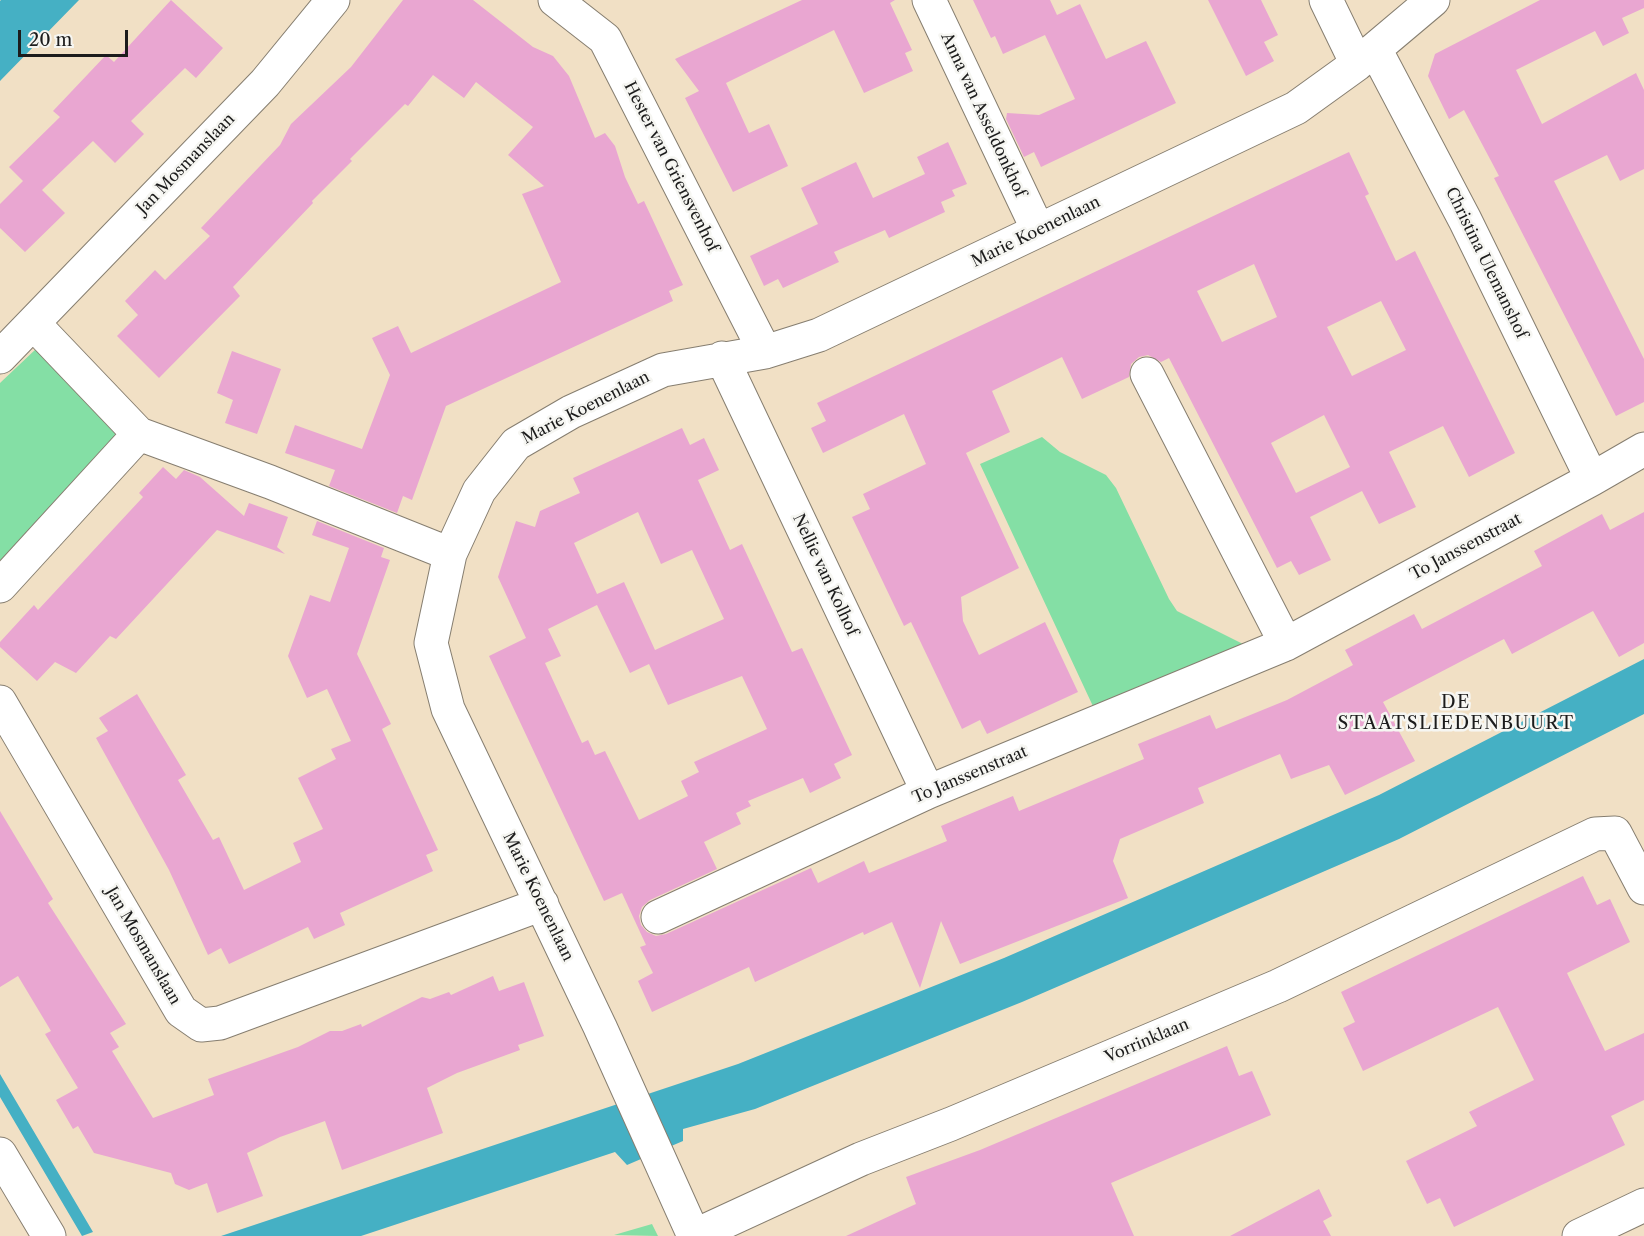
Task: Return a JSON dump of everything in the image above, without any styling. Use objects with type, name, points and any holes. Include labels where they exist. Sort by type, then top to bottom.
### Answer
[{"type":"street","name":"Jan Mosmanslaan","points":[[0,357],[265,83],[333,0]]},
{"type":"street","name":"Hester van Griensvenhof","points":[[555,0],[605,39],[765,352]]},
{"type":"street","name":"Anna van Asseldonkhof","points":[[928,0],[1038,230]]},
{"type":"street","points":[[1326,0],[1366,56]]},
{"type":"street","name":"Marie Koenenlaan","points":[[694,1236],[618,1065],[448,710],[431,643],[439,595],[450,554],[479,491],[516,444],[571,412],[663,370],[765,352],[819,335],[1296,108],[1366,56],[1433,0]]},
{"type":"street","name":"Christina Ulemanshof","points":[[1366,56],[1461,212],[1592,479]]},
{"type":"street","points":[[33,323],[139,434],[270,482],[450,554]]},
{"type":"street","name":"Nellie van Kolhof","points":[[722,358],[927,792]]},
{"type":"street","points":[[1147,374],[1286,644]]},
{"type":"street","points":[[0,586],[139,434]]},
{"type":"street","name":"To Janssenstraat","points":[[658,917],[927,792],[1286,644],[1644,449]]},
{"type":"street","name":"Jan Mosmanslaan","points":[[0,702],[181,1011],[201,1025],[220,1023],[542,904]]},
{"type":"street","name":"Vorrinklaan","points":[[694,1236],[861,1159],[951,1124],[1278,986],[1595,834],[1615,833],[1644,888]]},
{"type":"street","points":[[0,1154],[49,1236]]},
{"type":"street","points":[[1579,1236],[1644,1205]]},
{"type":"green space","points":[[37,348],[121,438],[0,565],[0,383]]},
{"type":"green space","points":[[1042,437],[1060,452],[1106,475],[1116,488],[1169,599],[1177,611],[1257,651],[1098,717],[980,464]]},
{"type":"green space","points":[[652,1224],[658,1236],[614,1235]]},
{"type":"water","points":[[79,0],[0,81],[0,1]]},
{"type":"water","points":[[1644,659],[1644,714],[1399,839],[1022,1002],[755,1109],[683,1129],[683,1141],[627,1165],[615,1152],[361,1236],[221,1236],[738,1064],[1004,958],[1379,795]]},
{"type":"water","points":[[0,1074],[93,1232],[82,1236],[0,1097]]},
{"type":"building","points":[[171,0],[223,48],[196,78],[185,68],[131,121],[144,134],[115,163],[93,141],[42,190],[65,213],[25,252],[0,228],[0,204],[23,181],[9,167],[60,117],[53,111],[106,55],[114,62]]},
{"type":"building","points":[[403,0],[473,0],[533,47],[553,56],[569,76],[595,138],[605,133],[615,146],[625,177],[638,204],[644,201],[683,285],[669,291],[673,301],[446,406],[412,500],[403,496],[397,513],[329,486],[335,470],[285,453],[295,425],[362,449],[390,375],[372,338],[398,326],[411,353],[561,282],[522,194],[544,186],[508,155],[533,127],[476,82],[464,98],[433,75],[408,106],[405,104],[350,159],[352,161],[233,287],[240,296],[159,378],[117,336],[138,315],[125,301],[155,270],[165,280],[210,236],[201,228],[280,145],[291,124],[351,67]]},
{"type":"building","points":[[802,0],[895,0],[890,3],[912,50],[905,53],[913,71],[864,93],[834,30],[726,83],[749,133],[769,124],[788,166],[733,192],[685,98],[699,91],[675,59]]},
{"type":"building","points":[[973,0],[1050,0],[1057,15],[1080,4],[1106,59],[1146,41],[1176,103],[1041,167],[1034,152],[1024,157],[1006,119],[1007,113],[1039,115],[1075,99],[1045,35],[1003,54],[995,36],[991,38]]},
{"type":"building","points":[[1208,0],[1261,0],[1278,35],[1264,42],[1274,61],[1246,76]]},
{"type":"building","points":[[1540,0],[1644,0],[1644,8],[1622,18],[1629,33],[1603,46],[1595,31],[1516,70],[1542,124],[1636,73],[1644,90],[1644,169],[1620,181],[1607,155],[1554,181],[1644,359],[1644,402],[1616,416],[1494,178],[1499,176],[1464,110],[1449,119],[1428,76],[1435,54]]},
{"type":"building","points":[[948,142],[967,184],[952,190],[955,196],[941,202],[945,212],[889,238],[885,230],[834,252],[839,262],[783,288],[778,279],[764,286],[750,256],[818,224],[801,188],[856,162],[873,198],[925,174],[917,157]]},
{"type":"building","points":[[1349,152],[1369,194],[1365,196],[1396,261],[1415,251],[1515,453],[1469,477],[1443,426],[1389,452],[1416,507],[1379,524],[1362,491],[1310,517],[1331,560],[1299,575],[1291,561],[1277,568],[1169,358],[1161,362],[1148,355],[1139,357],[1131,364],[1129,377],[1082,399],[1062,357],[992,391],[1010,432],[966,453],[1019,568],[961,597],[963,621],[979,655],[1045,622],[1078,692],[987,734],[980,720],[962,729],[911,622],[904,626],[852,517],[870,509],[863,494],[926,464],[904,414],[823,453],[811,428],[826,421],[817,403]],"holes":[[[1254,264],[1277,317],[1222,342],[1197,291]],[[1381,301],[1406,350],[1352,376],[1327,327]],[[1324,415],[1350,467],[1296,493],[1271,443]]]},
{"type":"building","points":[[232,351],[281,369],[257,434],[225,423],[233,400],[217,393]]},
{"type":"building","points":[[682,428],[690,445],[704,438],[719,470],[698,480],[730,550],[742,544],[792,652],[802,648],[852,755],[834,764],[841,778],[810,793],[803,778],[748,801],[751,806],[736,813],[741,824],[704,842],[717,869],[650,900],[642,907],[639,916],[641,925],[647,932],[656,936],[666,934],[811,868],[818,883],[864,861],[869,873],[947,841],[941,826],[1013,796],[1019,811],[1144,759],[1138,744],[1210,715],[1216,729],[1287,700],[1353,665],[1345,650],[1414,614],[1422,629],[1542,566],[1534,551],[1602,514],[1610,530],[1644,512],[1644,643],[1619,657],[1593,611],[1512,654],[1504,639],[1383,702],[1415,761],[1345,795],[1329,765],[1291,779],[1280,754],[1198,788],[1204,803],[1120,839],[1113,861],[1128,898],[960,964],[941,921],[920,988],[892,922],[864,935],[863,932],[755,982],[749,967],[652,1012],[638,981],[653,973],[640,947],[646,945],[622,893],[604,901],[489,656],[526,638],[498,577],[516,521],[535,527],[540,511],[580,493],[573,478]],"holes":[[[638,512],[661,564],[692,550],[724,619],[655,650],[624,582],[597,594],[574,543]],[[597,605],[630,673],[649,664],[668,705],[742,676],[767,729],[694,762],[699,772],[681,781],[688,796],[639,820],[605,751],[595,755],[588,740],[582,743],[545,663],[561,656],[548,629]]]},
{"type":"building","points":[[163,467],[176,479],[184,470],[200,477],[244,516],[249,503],[288,517],[277,547],[285,554],[217,530],[116,639],[110,636],[76,673],[55,662],[37,681],[0,647],[0,642],[34,605],[38,610],[143,497],[139,493]]},
{"type":"building","points":[[317,521],[384,548],[381,557],[390,560],[357,654],[391,724],[382,729],[438,850],[426,855],[433,871],[340,913],[345,925],[314,939],[308,927],[229,964],[221,948],[208,955],[169,870],[96,738],[108,731],[99,718],[137,694],[186,775],[178,780],[213,840],[219,837],[244,890],[301,862],[293,843],[323,829],[298,778],[336,759],[331,749],[351,741],[327,689],[307,698],[288,656],[310,595],[330,602],[349,548],[312,535]]},
{"type":"building","points":[[0,811],[53,899],[48,903],[126,1024],[110,1033],[119,1047],[112,1051],[153,1118],[214,1095],[208,1079],[298,1047],[330,1031],[342,1031],[361,1024],[362,1027],[422,997],[430,999],[449,992],[451,995],[493,976],[499,991],[524,982],[544,1036],[518,1045],[520,1050],[457,1073],[427,1088],[443,1133],[342,1170],[325,1121],[280,1137],[247,1153],[263,1196],[217,1213],[207,1183],[189,1190],[175,1184],[171,1173],[94,1153],[78,1126],[73,1129],[56,1100],[78,1088],[45,1034],[51,1031],[18,976],[0,987]]},
{"type":"building","points":[[1583,876],[1597,905],[1610,899],[1630,942],[1567,973],[1605,1051],[1644,1033],[1644,1100],[1611,1116],[1625,1145],[1454,1227],[1440,1198],[1427,1204],[1406,1161],[1477,1126],[1469,1112],[1534,1080],[1498,1007],[1363,1071],[1343,1028],[1355,1022],[1341,992]]},
{"type":"building","points":[[1227,1046],[1239,1076],[1252,1071],[1271,1115],[1111,1183],[1134,1236],[846,1236],[916,1204],[906,1177],[980,1150]]},
{"type":"building","points":[[1319,1189],[1332,1216],[1323,1221],[1331,1236],[1230,1236]]},
{"type":"district","name":"DE STAATSLIEDENBUURT","points":[[1456,713]]}]
